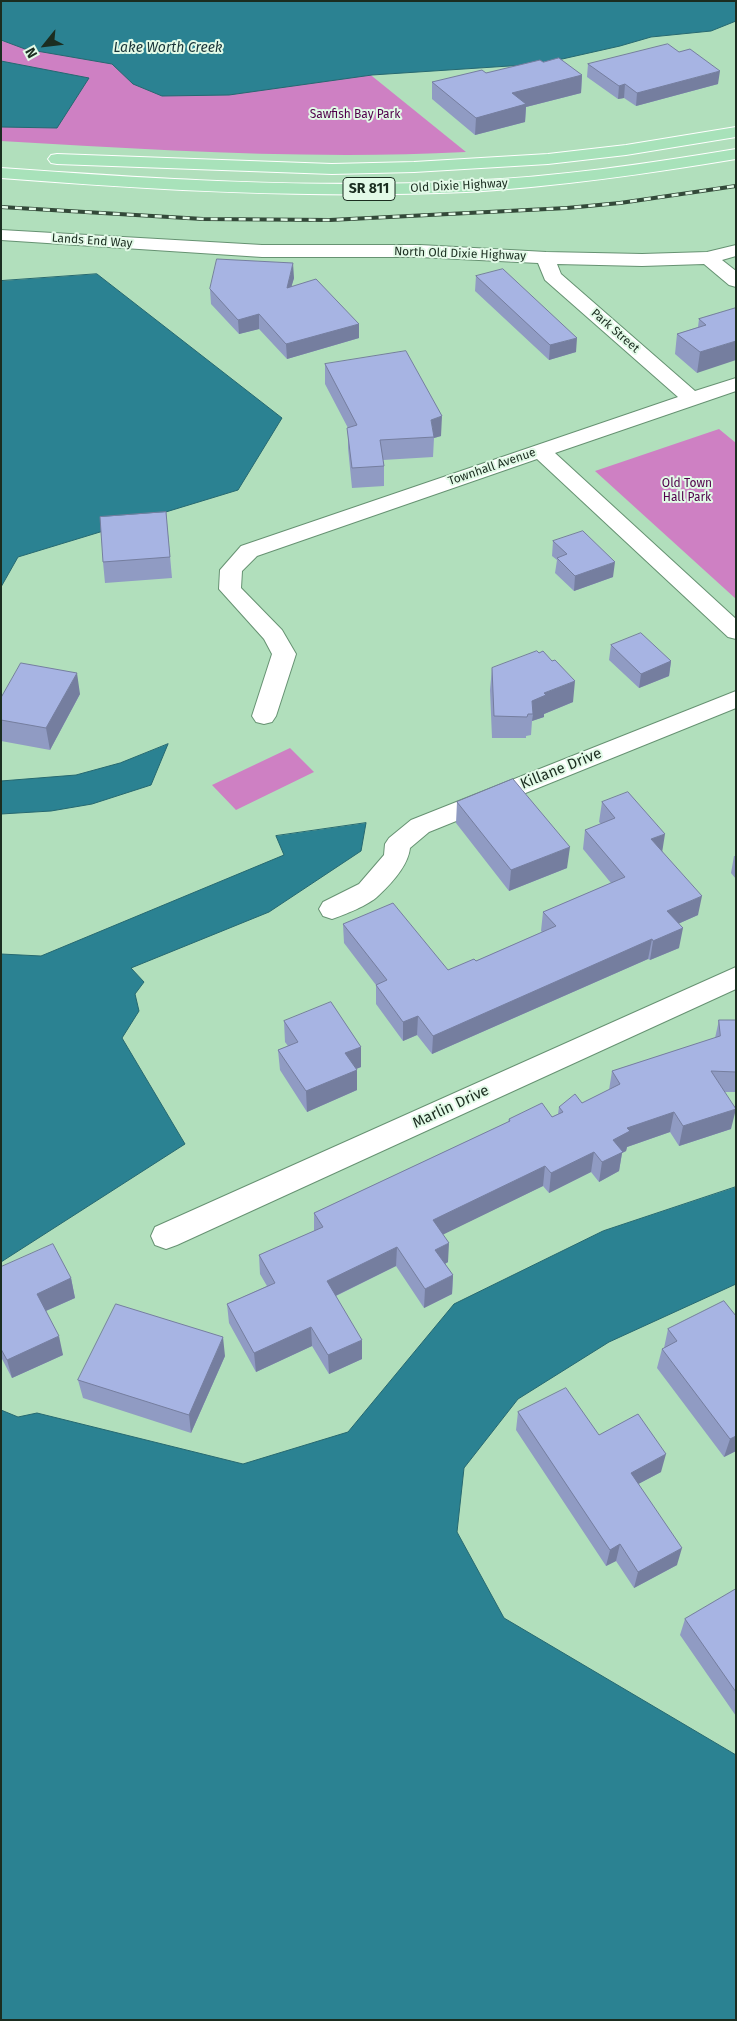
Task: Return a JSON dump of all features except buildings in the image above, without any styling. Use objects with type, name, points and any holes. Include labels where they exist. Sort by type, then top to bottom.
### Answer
[{"type":"main road","name":"Old Dixie Highway","points":[[38,158],[332,169],[414,167],[548,159],[626,150],[736,132]]},
{"type":"main road","name":"Old Dixie Highway","points":[[1,173],[241,188],[332,190],[429,188],[563,179],[659,168],[736,154]]},
{"type":"street","name":"Lands End Way","points":[[1,235],[183,248]]},
{"type":"street","name":"North Old Dixie Highway","points":[[183,248],[262,251],[420,251],[546,258],[642,260],[708,258],[736,250]]},
{"type":"street","name":"Park Street","points":[[546,258],[552,276],[692,399]]},
{"type":"street","points":[[708,258],[736,281]]},
{"type":"street","name":"Townhall Avenue","points":[[264,716],[284,654],[274,634],[230,589],[231,570],[250,551],[539,450],[736,384]]},
{"type":"street","points":[[539,450],[736,632]]},
{"type":"street","name":"Killane Drive","points":[[332,910],[368,891],[396,858],[398,844],[420,826],[736,700]]},
{"type":"street","name":"Marlin Drive","points":[[166,1236],[736,977]]},
{"type":"green space","name":"Sawfish Bay Park","points":[[2,41],[51,52],[367,72],[466,152],[350,155],[233,153],[1,141]]},
{"type":"green space","name":"Old Town Hall Park","points":[[719,429],[736,443],[736,599],[595,471]]},
{"type":"green space","points":[[290,748],[314,772],[236,810],[212,785]]},
{"type":"water","name":"Lake Worth Creek","points":[[1,1],[736,1],[736,21],[711,31],[651,37],[540,64],[372,75],[229,95],[162,96],[133,84],[112,64],[25,49],[1,40]]},
{"type":"water","name":"Lake Worth Creek","points":[[1,61],[89,78],[57,128],[1,127]]},
{"type":"water","points":[[97,274],[282,418],[238,490],[18,557],[1,587],[1,281]]},
{"type":"water","points":[[168,744],[151,785],[92,804],[51,811],[1,814],[1,781],[76,775],[120,763]]},
{"type":"water","points":[[366,823],[361,851],[269,912],[131,968],[144,982],[135,994],[139,1011],[122,1038],[185,1144],[1,1262],[1,954],[41,956],[284,855],[276,836]]},
{"type":"water","points":[[736,1187],[736,1284],[609,1342],[518,1399],[464,1468],[457,1532],[504,1618],[736,1755],[736,2020],[1,2020],[1,1410],[18,1417],[37,1413],[243,1464],[348,1432],[454,1304],[603,1231]]},
{"type":"railway","points":[[1,207],[203,219],[330,220],[567,208],[620,203],[736,186]]}]
